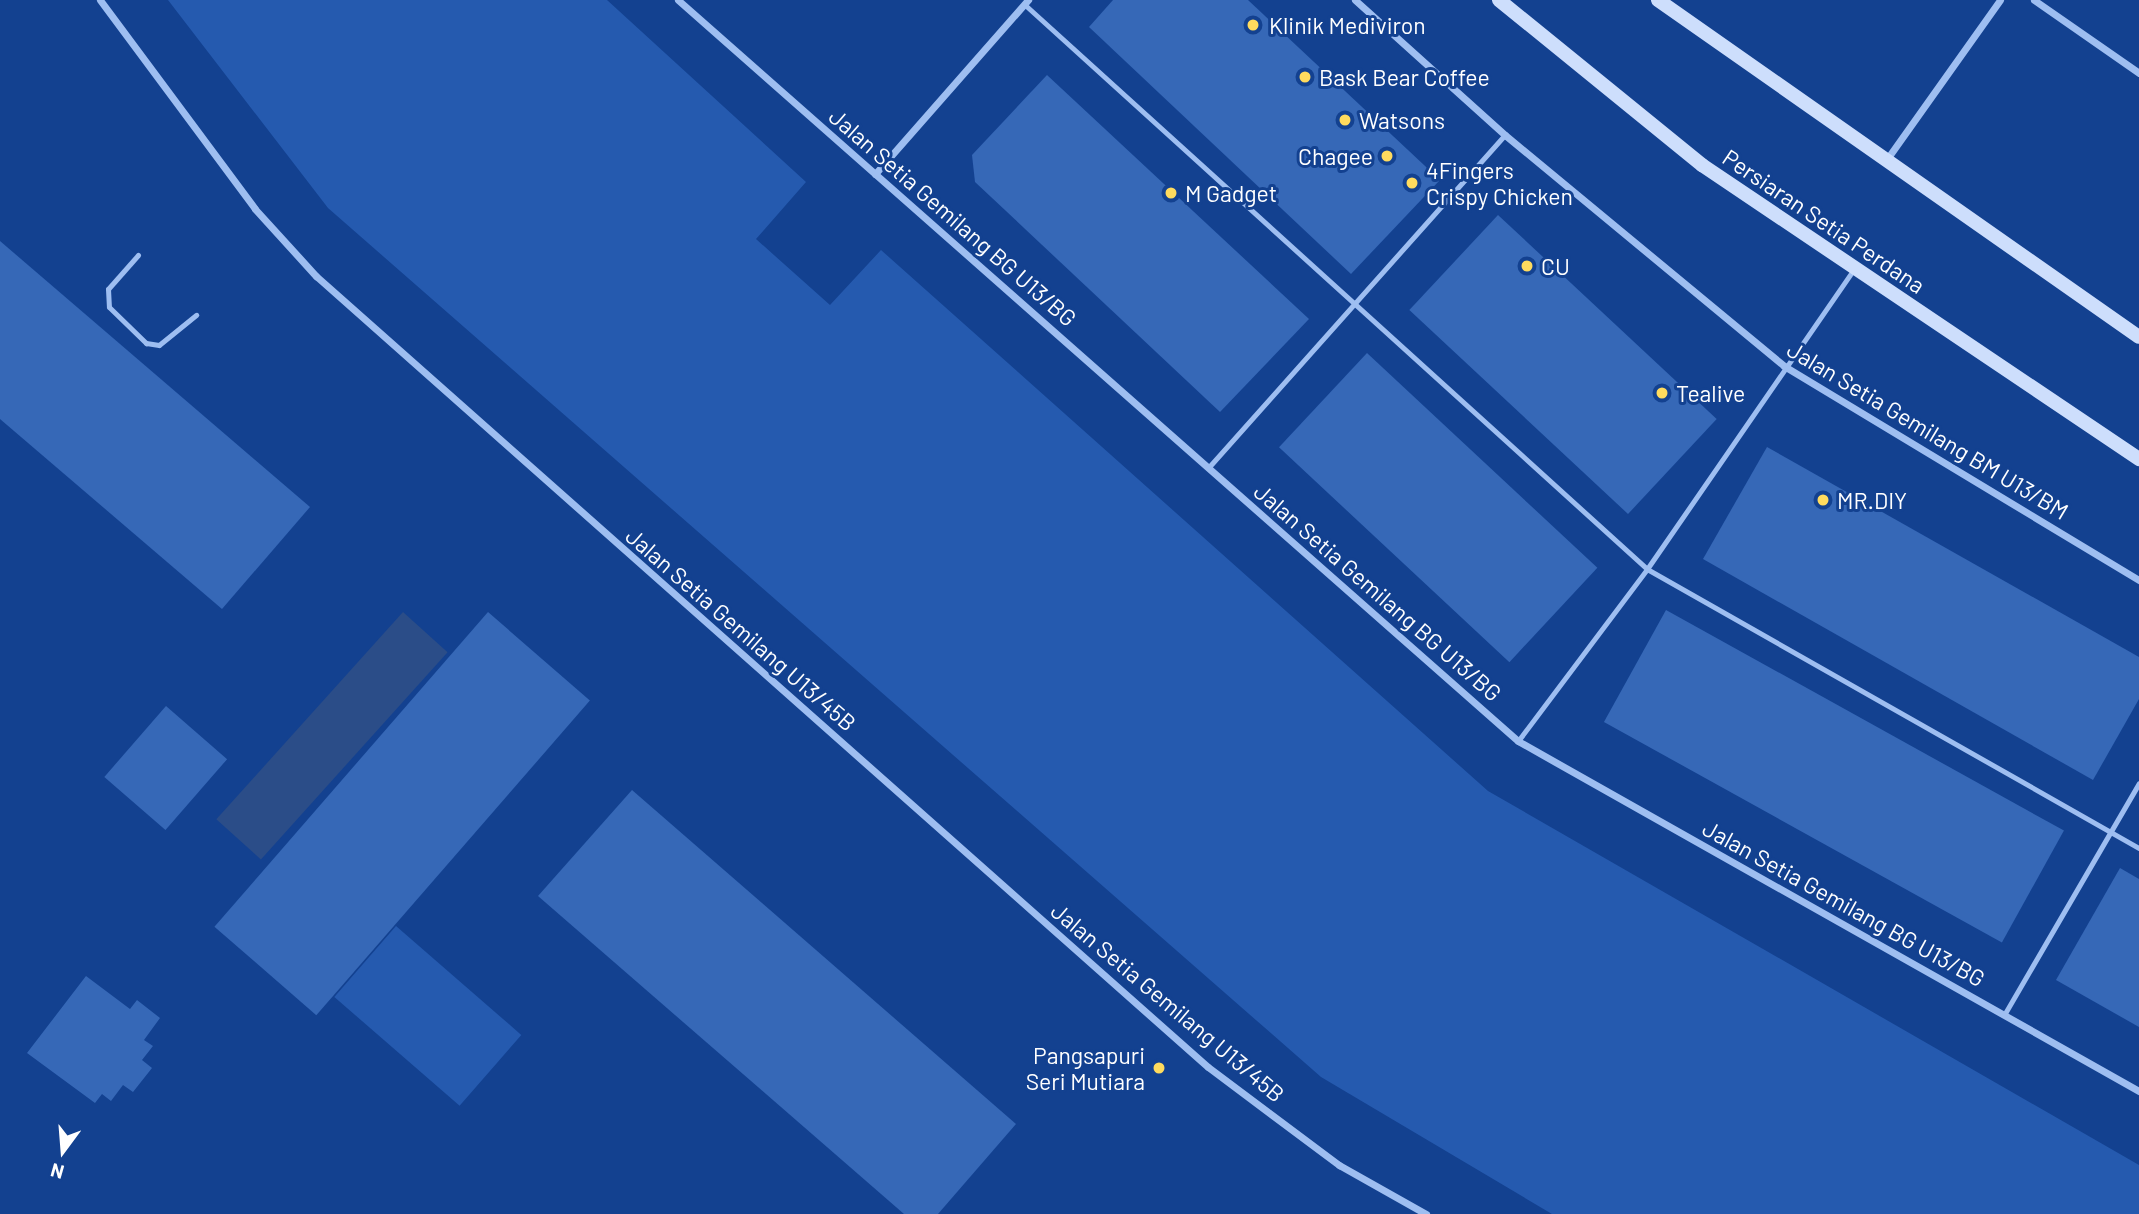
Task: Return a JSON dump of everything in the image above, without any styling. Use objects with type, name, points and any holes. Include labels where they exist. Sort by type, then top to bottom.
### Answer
[{"type":"main road","name":"Persiaran Setia Perdana","points":[[1499,0],[1702,165],[2139,459]]},
{"type":"main road","points":[[1658,0],[2139,337]]},
{"type":"street","name":"Jalan Setia Gemilang U13/45B","points":[[100,0],[255,209],[334,294],[1208,1067],[1339,1165],[1426,1214]]},
{"type":"street","name":"Jalan Setia Gemilang BG U13/BG","points":[[678,0],[1518,741],[2139,1091]]},
{"type":"street","name":"Jalan Setia Gemilang BM U13/BM","points":[[1355,0],[1505,135],[1784,366],[2139,580]]},
{"type":"street","points":[[1887,159],[2000,0]]},
{"type":"street","points":[[2035,0],[2139,73]]},
{"type":"street","points":[[875,174],[1026,2]]},
{"type":"lane","points":[[1026,2],[1647,569],[2139,848]]},
{"type":"lane","points":[[1208,468],[1357,306],[1505,135]]},
{"type":"lane","points":[[138,255],[108,289],[109,306],[146,343],[159,345],[196,315]]},
{"type":"lane","points":[[1518,741],[1647,569],[1784,366],[1854,269]]},
{"type":"lane","points":[[2004,1015],[2139,783]]},
{"type":"shaded area","points":[[168,0],[607,0],[806,182],[756,239],[830,305],[881,250],[1488,791],[2139,1165],[2139,1214],[1552,1214],[1321,1077],[328,208]]},
{"type":"shaded area","points":[[403,612],[448,652],[261,859],[216,819]]},
{"type":"shaded area","points":[[396,926],[521,1035],[460,1106],[334,997]]},
{"type":"building","points":[[1113,0],[1248,0],[1440,180],[1351,274],[1089,27]]},
{"type":"building","points":[[1047,75],[1309,319],[1220,412],[975,182],[972,155]]},
{"type":"building","points":[[1498,215],[1717,419],[1628,514],[1409,310]]},
{"type":"building","points":[[0,241],[310,507],[222,609],[0,419]]},
{"type":"building","points":[[1367,353],[1597,568],[1509,662],[1279,447]]},
{"type":"building","points":[[1767,447],[2139,657],[2139,699],[2093,780],[1703,559]]},
{"type":"building","points":[[1666,610],[2064,831],[2002,943],[1604,722]]},
{"type":"building","points":[[488,612],[590,701],[316,1015],[214,927]]},
{"type":"building","points":[[166,706],[227,759],[165,830],[104,777]]},
{"type":"building","points":[[632,790],[1016,1124],[938,1214],[904,1214],[538,896]]},
{"type":"building","points":[[2120,868],[2139,879],[2139,1027],[2056,980]]},
{"type":"building","points":[[86,976],[130,1009],[137,1000],[160,1018],[144,1040],[153,1046],[142,1060],[152,1068],[133,1092],[123,1085],[111,1101],[102,1094],[95,1103],[27,1053]]},
{"type":"place","name":"Klinik Mediviron","points":[[1253,25]]},
{"type":"place","name":"Bask Bear Coffee","points":[[1305,77]]},
{"type":"place","name":"Watsons","points":[[1345,120]]},
{"type":"place","name":"Chagee","points":[[1387,156]]},
{"type":"place","name":"4Fingers Crispy Chicken","points":[[1412,183]]},
{"type":"place","name":"M Gadget","points":[[1171,193]]},
{"type":"place","name":"CU","points":[[1527,266]]},
{"type":"place","name":"Tealive","points":[[1662,393]]},
{"type":"place","name":"MR.DIY","points":[[1823,500]]},
{"type":"place","name":"Pangsapuri Seri Mutiara","points":[[1159,1068]]}]
